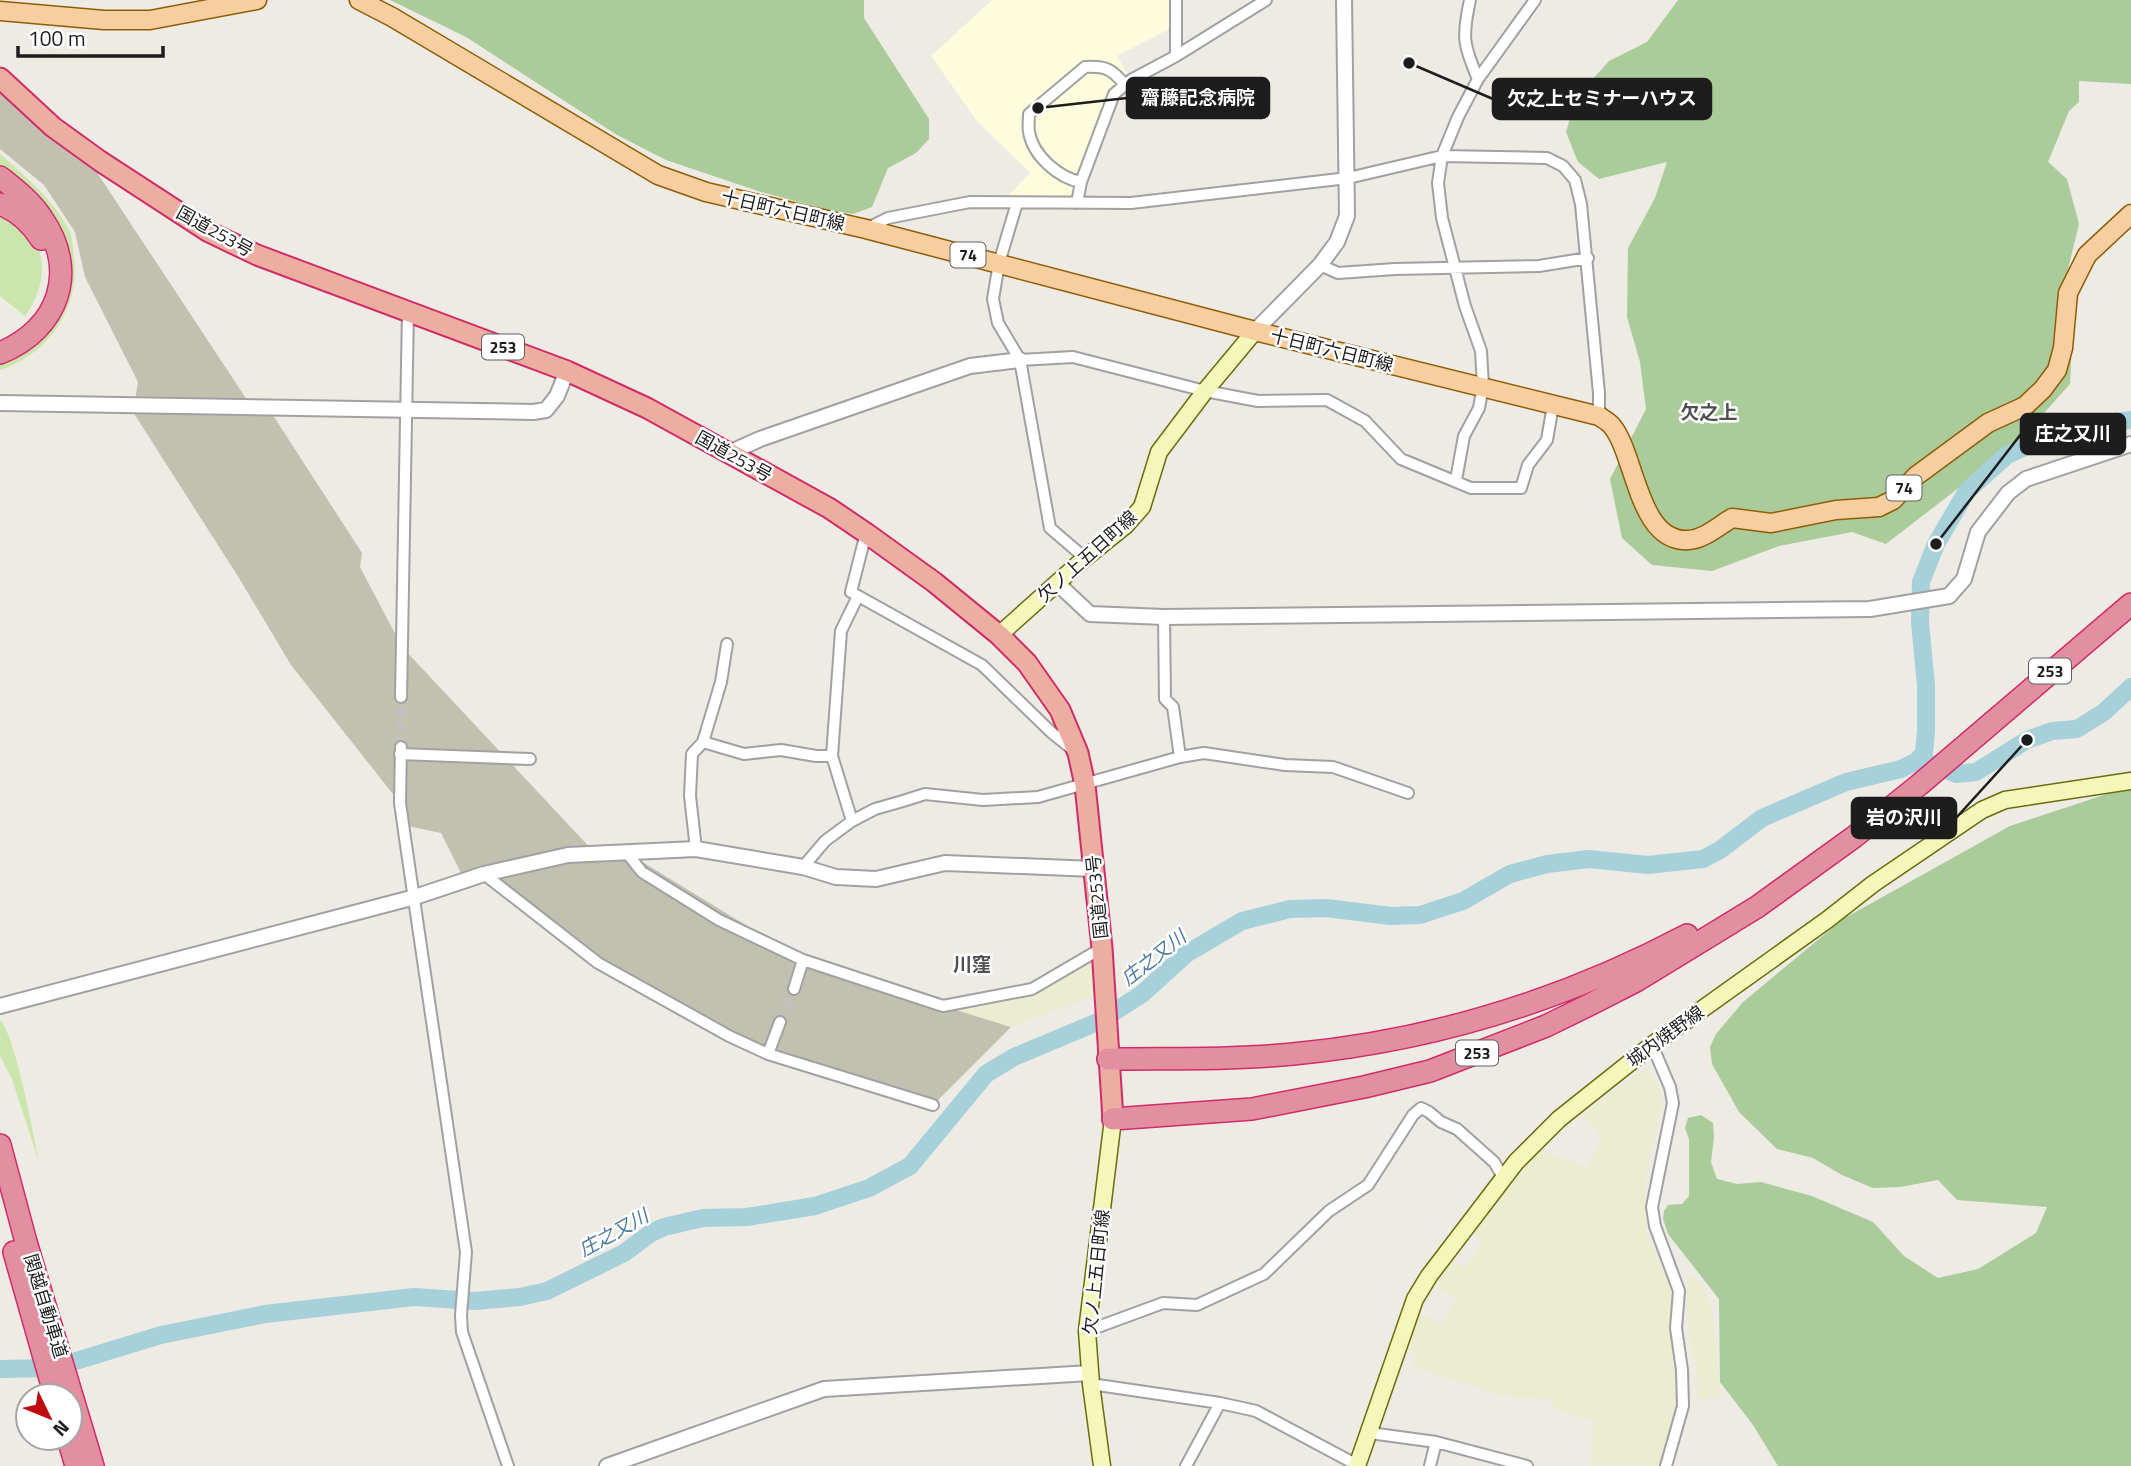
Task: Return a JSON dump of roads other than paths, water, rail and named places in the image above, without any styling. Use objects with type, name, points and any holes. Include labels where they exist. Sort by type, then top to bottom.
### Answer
[{"type":"highway","name":"国道253号","points":[[0,78],[56,130],[209,232],[257,255],[567,371],[647,408],[829,508],[934,582],[999,635],[1027,663],[1060,710],[1078,753],[1085,785],[1102,948],[1113,1119]]},
{"type":"highway","points":[[0,177],[42,217],[54,239],[62,267],[58,295],[45,321],[23,341],[0,353]]},
{"type":"highway","points":[[0,204],[19,214],[37,232],[43,243],[50,271],[45,297],[39,308],[22,328],[0,341]]},
{"type":"highway","name":"253","points":[[1113,1119],[1252,1109],[1430,1071],[1546,1026],[1636,981],[1757,907],[1863,830],[1920,785],[2131,604]]},
{"type":"highway","name":"253","points":[[1108,1059],[1293,1054],[1401,1039],[1450,1027],[1526,1006],[1643,958],[1802,874]]},
{"type":"highway","name":"関越自動車道","points":[[0,1145],[26,1242],[47,1337]]},
{"type":"highway","name":"関越自動車道","points":[[0,1192],[60,1382]]},
{"type":"highway","name":"関越自動車道","points":[[84,1445],[93,1466]]},
{"type":"main road","points":[[0,11],[104,20],[150,20],[257,0]]},
{"type":"main road","name":"十日町六日町線","points":[[359,0],[658,175],[706,192],[866,229],[1255,331],[1599,416]]},
{"type":"main road","name":"74","points":[[1599,416],[1612,426],[1621,443],[1646,510],[1660,528],[1674,539],[1691,540],[1732,518],[1771,523],[1836,510],[1879,507],[1893,500],[1916,476],[1988,423],[2025,406],[2043,388],[2057,370],[2063,348],[2068,293],[2087,255],[2131,214]]},
{"type":"main road","name":"欠ノ上五日町線","points":[[999,635],[1142,508],[1159,452],[1255,331]]},
{"type":"main road","name":"城内焼野線","points":[[1357,1465],[1415,1299],[1429,1276],[1503,1177],[1533,1142],[1559,1119],[1652,1045],[1818,927],[1906,860],[1982,810],[2005,800],[2131,781]]},
{"type":"main road","name":"欠ノ上五日町線","points":[[1102,1466],[1090,1379],[1087,1331],[1113,1119]]},
{"type":"street","points":[[1175,0],[1175,56]]},
{"type":"street","points":[[1077,203],[1081,182],[1114,94],[1266,0]]},
{"type":"street","points":[[1255,331],[1320,265],[1337,242],[1347,216],[1344,0]]},
{"type":"street","points":[[1470,0],[1463,33],[1465,50],[1478,79]]},
{"type":"street","points":[[1456,481],[1464,436],[1479,408],[1483,386],[1481,351],[1465,306],[1442,218],[1438,183],[1442,156],[1478,79],[1535,0]]},
{"type":"street","points":[[1081,182],[1066,180],[1035,148],[1029,133],[1029,114],[1085,66],[1114,71],[1125,85]]},
{"type":"street","points":[[866,229],[888,218],[970,202],[1131,203],[1348,178],[1442,156],[1547,158],[1563,166],[1575,180],[1581,204],[1588,258],[1599,416]]},
{"type":"street","points":[[1017,203],[999,263],[993,299],[998,323],[1020,360],[1050,528],[1085,558]]},
{"type":"street","points":[[1320,265],[1338,273],[1455,270],[1539,266],[1588,258]]},
{"type":"street","points":[[401,697],[408,312]]},
{"type":"street","points":[[729,453],[760,439],[970,366],[1073,357],[1205,391],[1258,401],[1327,400],[1364,421],[1401,459],[1471,488],[1521,488],[1528,465],[1547,440],[1553,405]]},
{"type":"street","points":[[0,403],[533,412],[546,410],[557,396],[567,371]]},
{"type":"street","points":[[1057,583],[1090,614],[1164,617],[1870,609],[1949,596],[1964,579],[1978,532],[2008,493],[2026,479],[2131,444]]},
{"type":"street","points":[[866,533],[851,592],[982,665],[1051,732],[1078,753]]},
{"type":"street","points":[[852,821],[832,756],[841,631],[858,596]]},
{"type":"street","points":[[1164,617],[1165,699],[1173,707],[1180,757]]},
{"type":"street","points":[[696,849],[690,796],[692,754],[703,742],[721,682],[727,644]]},
{"type":"street","points":[[703,742],[744,754],[781,750],[832,756]]},
{"type":"street","points":[[508,1466],[462,1332],[467,1252],[400,803],[400,750],[530,760]]},
{"type":"street","points":[[803,867],[825,841],[852,821],[875,809],[925,794],[982,800],[1038,797],[1180,757],[1204,753],[1285,765],[1333,767],[1408,793]]},
{"type":"street","points":[[1,1002],[415,897],[484,874],[568,855],[696,849],[803,867],[836,877],[876,878],[945,863],[1094,869]]},
{"type":"street","points":[[626,852],[642,872],[719,920],[803,960],[943,1006],[1032,989],[1102,948]]},
{"type":"street","points":[[484,874],[598,963],[729,1036],[768,1054],[933,1105]]},
{"type":"street","points":[[794,989],[803,960]]},
{"type":"street","points":[[768,1054],[780,1022]]},
{"type":"street","points":[[1652,1045],[1670,1087],[1673,1103],[1652,1207],[1655,1226],[1679,1291],[1675,1328],[1682,1370],[1683,1406],[1666,1466]]},
{"type":"street","points":[[1087,1331],[1163,1303],[1197,1305],[1264,1274],[1329,1210],[1368,1185],[1413,1115],[1421,1108],[1457,1129],[1494,1162],[1503,1177]]},
{"type":"street","points":[[607,1466],[824,1389],[1090,1379],[1256,1410],[1357,1465]]},
{"type":"street","points":[[1186,1466],[1220,1402]]},
{"type":"street","points":[[1370,1433],[1436,1442],[1527,1466]]},
{"type":"street","points":[[1430,1466],[1436,1442]]},
{"type":"waterway","name":"庄之又川","points":[[0,1369],[53,1368],[161,1335],[265,1314],[414,1297],[475,1301],[520,1297],[547,1291],[624,1253],[664,1227],[703,1218],[747,1217],[815,1206],[869,1188],[910,1166],[986,1074],[1014,1057],[1100,1021],[1142,994],[1186,954],[1242,921],[1290,909],[1326,908],[1391,916],[1420,915],[1463,901],[1510,874],[1547,864],[1589,859],[1648,865],[1703,859],[1720,850],[1762,818],[1846,782],[1901,769],[1917,761],[1924,753],[1926,731],[1926,685],[1920,623],[1921,582],[1936,544],[1967,491],[2007,455],[2036,442],[2131,420]]},
{"type":"waterway","points":[[1931,764],[1956,774],[1976,772],[2027,740],[2052,731],[2077,729],[2104,712],[2131,687]]},
{"type":"tunnel","points":[[401,697],[401,747]]},
{"type":"tunnel","points":[[780,1022],[794,989]]},
{"type":"place","name":"欠之上セミナーハウス","points":[[1409,63]]},
{"type":"place","name":"齋藤記念病院","points":[[1038,108]]},
{"type":"place","name":"庄之又川","points":[[1936,544]]},
{"type":"place","name":"岩の沢川","points":[[2027,740]]},
{"type":"district","name":"欠之上","points":[[1709,411]]},
{"type":"district","name":"川窪","points":[[972,963]]}]
